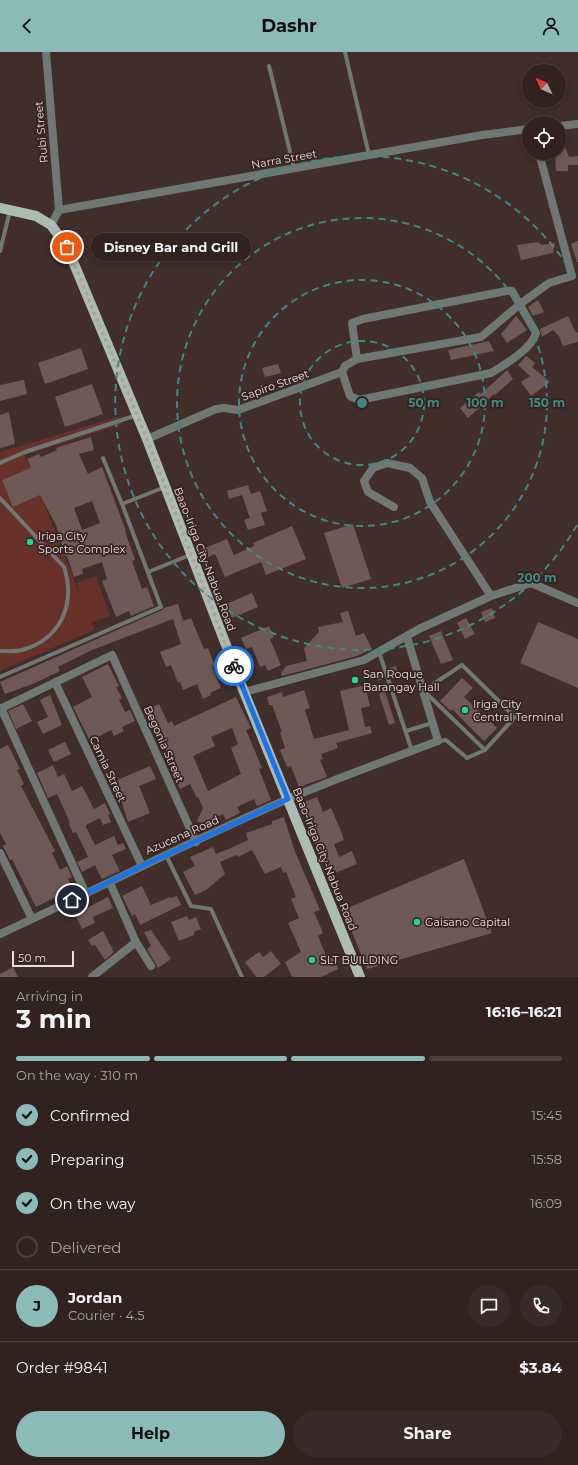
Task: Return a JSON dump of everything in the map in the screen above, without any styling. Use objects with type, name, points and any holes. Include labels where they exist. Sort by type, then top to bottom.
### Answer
[{"type":"main road","name":"Baao-Iriga City-Nabua Road","points":[[5,209],[36,216],[51,225],[67,247],[147,439],[164,487],[192,554],[244,692],[360,977]]},
{"type":"street","name":"Rubi Street","points":[[46,52],[59,210]]},
{"type":"street","points":[[566,125],[578,124]]},
{"type":"street","name":"Narra Street","points":[[59,210],[482,135],[522,130]]},
{"type":"street","points":[[357,359],[352,323],[506,291],[512,292],[520,304],[536,333],[535,338],[523,350],[491,373],[359,400],[350,396],[342,372],[346,366],[357,359],[481,337],[520,304],[549,282],[572,276],[541,160]]},
{"type":"street","points":[[51,225],[59,210]]},
{"type":"street","name":"Sapiro Street","points":[[147,439],[216,409],[224,408],[238,410],[342,372]]},
{"type":"street","points":[[394,507],[368,492],[364,481],[373,468],[387,463],[410,468],[422,478],[430,502],[491,596]]},
{"type":"street","points":[[244,692],[364,660],[419,629],[491,596],[531,583],[578,604]]},
{"type":"street","points":[[407,637],[438,741]]},
{"type":"street","name":"Begonia Street","points":[[55,682],[112,655],[196,842]]},
{"type":"street","points":[[55,682],[0,708],[86,894]]},
{"type":"street","name":"Camia Street","points":[[55,682],[142,866]]},
{"type":"street","name":"Azucena Road","points":[[0,934],[110,883],[142,866],[288,799],[438,741]]},
{"type":"street","points":[[0,853],[32,919]]},
{"type":"street","points":[[110,883],[136,942],[151,966]]},
{"type":"street","points":[[92,977],[136,942]]},
{"type":"lane","points":[[345,52],[369,155]]},
{"type":"lane","points":[[269,66],[294,168]]},
{"type":"lane","points":[[0,252],[5,209]]},
{"type":"lane","points":[[0,463],[25,452],[137,415]]},
{"type":"lane","points":[[0,677],[161,607],[103,458]]},
{"type":"lane","points":[[122,504],[164,487]]},
{"type":"lane","points":[[0,498],[64,567],[68,581],[67,609],[58,625],[44,642],[20,651],[0,651]]},
{"type":"lane","points":[[148,572],[192,554]]},
{"type":"lane","points":[[379,652],[412,751]]},
{"type":"lane","points":[[438,741],[446,740],[467,758],[485,750],[515,717],[462,665],[423,691],[485,750]]},
{"type":"lane","points":[[406,731],[432,723]]},
{"type":"lane","points":[[166,855],[191,906],[211,909],[242,977]]},
{"type":"shaded area","name":"Iriga City Sports Complex","points":[[120,416],[123,424],[25,455],[79,592],[77,583],[96,576],[110,616],[92,622],[94,630],[0,671],[0,452]]},
{"type":"building","points":[[566,150],[569,157],[578,156],[578,165],[568,165],[568,171],[556,171],[555,160],[566,160]]},
{"type":"building","points":[[578,241],[578,262],[577,262],[571,244]]},
{"type":"building","points":[[538,242],[542,245],[555,243],[553,253],[521,260],[517,245]]},
{"type":"building","points":[[538,300],[544,312],[533,316],[528,307]]},
{"type":"building","points":[[516,316],[527,330],[507,343],[501,334]]},
{"type":"building","points":[[568,316],[576,333],[578,332],[578,342],[563,346],[559,336],[553,330],[542,337],[540,329]]},
{"type":"building","points":[[489,341],[494,351],[451,360],[448,350]]},
{"type":"building","points":[[81,348],[88,369],[45,384],[38,363]]},
{"type":"building","points":[[526,356],[535,363],[532,367],[550,382],[531,396],[521,382],[530,376],[518,365]]},
{"type":"building","points":[[278,364],[281,373],[265,377],[262,368]]},
{"type":"building","points":[[507,370],[513,379],[468,418],[460,408],[479,392],[481,394]]},
{"type":"building","points":[[24,380],[27,394],[0,401],[0,385]]},
{"type":"building","points":[[92,384],[103,414],[65,427],[55,397]]},
{"type":"building","points":[[9,412],[15,444],[0,448],[0,415]]},
{"type":"building","points":[[91,437],[94,450],[79,454],[88,474],[102,467],[126,531],[135,560],[132,561],[142,589],[147,587],[154,606],[131,616],[129,611],[116,617],[102,581],[107,579],[102,562],[82,569],[83,574],[74,577],[67,556],[65,556],[56,525],[40,495],[13,507],[2,480],[31,468],[27,459],[39,454],[41,457],[57,450],[56,448]],"holes":[[[92,501],[100,523],[82,530],[74,508]]]},
{"type":"building","points":[[248,485],[251,494],[260,491],[267,511],[261,513],[265,525],[248,530],[244,520],[250,518],[242,495],[229,499],[227,491]]},
{"type":"building","points":[[353,524],[371,579],[342,588],[324,533]]},
{"type":"building","points":[[292,526],[306,559],[266,575],[261,562],[225,577],[215,554],[204,559],[200,550],[227,539],[234,555],[254,546],[253,543]]},
{"type":"building","points":[[252,593],[258,607],[232,618],[226,604]]},
{"type":"building","points":[[178,604],[183,621],[191,618],[204,649],[208,648],[215,666],[212,667],[221,688],[210,693],[211,695],[203,699],[197,684],[183,690],[180,682],[178,683],[171,665],[166,667],[160,652],[181,644],[173,619],[92,650],[58,667],[60,671],[35,683],[5,694],[0,682],[164,608]]},
{"type":"building","points":[[492,608],[495,618],[485,622],[481,612]]},
{"type":"building","points":[[348,611],[356,636],[364,633],[372,649],[357,656],[282,676],[281,673],[286,666],[307,661],[304,648],[319,632],[318,627],[343,622],[340,613]]},
{"type":"building","points":[[466,618],[475,634],[465,639],[457,623]]},
{"type":"building","points":[[538,622],[578,639],[578,688],[520,663]]},
{"type":"building","points":[[269,626],[274,637],[270,639],[281,665],[268,671],[265,665],[260,667],[252,647],[246,649],[241,638]]},
{"type":"building","points":[[441,631],[453,660],[441,664],[429,636]]},
{"type":"building","points":[[108,664],[119,686],[116,687],[122,698],[119,700],[125,712],[130,710],[135,721],[122,727],[124,731],[114,736],[111,730],[90,741],[73,707],[92,697],[82,677]]},
{"type":"building","points":[[396,666],[398,675],[391,677],[388,668]]},
{"type":"building","points":[[381,670],[384,679],[378,681],[375,672]]},
{"type":"building","name":"Iriga City Central Terminal","points":[[462,678],[473,688],[464,697],[497,728],[484,741],[452,709],[451,711],[440,701]]},
{"type":"building","points":[[365,685],[370,706],[361,708],[365,727],[370,726],[372,733],[336,743],[338,748],[321,754],[323,759],[320,760],[327,777],[299,787],[291,766],[287,767],[280,750],[285,748],[280,732],[282,732],[272,705],[269,705],[267,697],[282,692],[283,697],[304,690],[310,708],[305,710],[314,739],[349,730],[340,691]]},
{"type":"building","points":[[385,691],[395,723],[389,725],[379,694]]},
{"type":"building","points":[[50,695],[62,725],[43,734],[37,722],[48,717],[40,700]]},
{"type":"building","points":[[236,697],[251,728],[246,730],[262,768],[259,769],[271,800],[257,806],[254,799],[237,807],[240,813],[226,820],[223,814],[207,821],[206,825],[197,821],[203,808],[198,797],[197,798],[190,784],[180,789],[170,766],[165,745],[156,725],[151,727],[144,711],[159,704],[168,723],[172,721],[174,726]],"holes":[[[232,728],[238,744],[231,748],[241,774],[208,791],[193,756],[215,746],[211,737]]]},
{"type":"building","points":[[23,704],[32,721],[16,729],[8,711]]},
{"type":"building","points":[[65,742],[71,754],[54,762],[48,750]]},
{"type":"building","points":[[8,745],[20,769],[17,770],[24,784],[21,786],[55,851],[52,853],[60,870],[67,866],[72,877],[68,879],[74,892],[63,897],[62,894],[36,907],[12,859],[10,860],[3,846],[6,844],[0,833],[0,749]]},
{"type":"building","points":[[53,765],[58,777],[64,774],[72,791],[82,786],[94,809],[105,803],[110,814],[108,815],[111,822],[103,825],[100,818],[86,825],[86,827],[95,845],[114,836],[118,845],[123,843],[126,849],[112,855],[120,871],[102,879],[95,865],[82,872],[77,862],[88,857],[85,850],[76,832],[73,833],[57,794],[48,798],[37,773]]},
{"type":"building","points":[[150,766],[156,779],[139,786],[150,813],[128,822],[120,797],[122,796],[115,781]]},
{"type":"building","points":[[317,797],[323,812],[331,808],[341,831],[344,840],[334,844],[339,857],[352,851],[357,864],[330,875],[314,841],[302,803]]},
{"type":"building","points":[[284,817],[294,849],[320,910],[314,912],[323,933],[318,936],[327,958],[334,954],[338,969],[321,977],[292,977],[285,962],[301,952],[288,923],[299,918],[291,899],[296,897],[286,872],[283,873],[281,867],[265,874],[252,850],[238,857],[236,855],[220,862],[225,874],[206,890],[195,895],[183,872],[195,866],[190,857],[213,847],[216,854],[231,848],[248,840],[246,833],[272,824],[272,821]]},
{"type":"building","name":"Gaisano Capital","points":[[464,859],[492,933],[367,969],[343,910]]},
{"type":"building","points":[[142,886],[151,905],[170,897],[177,896],[181,905],[140,925],[135,914],[132,916],[122,896]]},
{"type":"building","points":[[108,897],[113,908],[93,917],[95,923],[82,929],[75,914]]},
{"type":"building","points":[[187,916],[189,920],[196,917],[201,929],[194,932],[194,935],[179,941],[171,922]]},
{"type":"building","points":[[151,930],[171,959],[158,968],[147,949],[151,946],[144,932]]},
{"type":"building","points":[[103,931],[114,952],[105,960],[95,945],[92,946],[88,940]]},
{"type":"building","points":[[271,951],[281,964],[264,977],[256,977],[245,962],[259,952],[263,957]]},
{"type":"building","points":[[13,967],[18,977],[0,977],[0,974]]},
{"type":"way so far","points":[[67,247],[147,439],[164,487],[192,554],[234,666]]},
{"type":"place","name":"Disney Bar and Grill","points":[[67,247]]},
{"type":"place","name":"Iriga City Sports Complex","points":[[30,542]]},
{"type":"place","name":"San Roque Barangay Hall","points":[[355,680]]},
{"type":"place","name":"Iriga City Central Terminal","points":[[465,710]]},
{"type":"place","name":"Gaisano Capital","points":[[417,922]]},
{"type":"place","name":"SLT BUILDING","points":[[312,960]]},
{"type":"route","points":[[72,900],[288,799],[234,666]]}]
